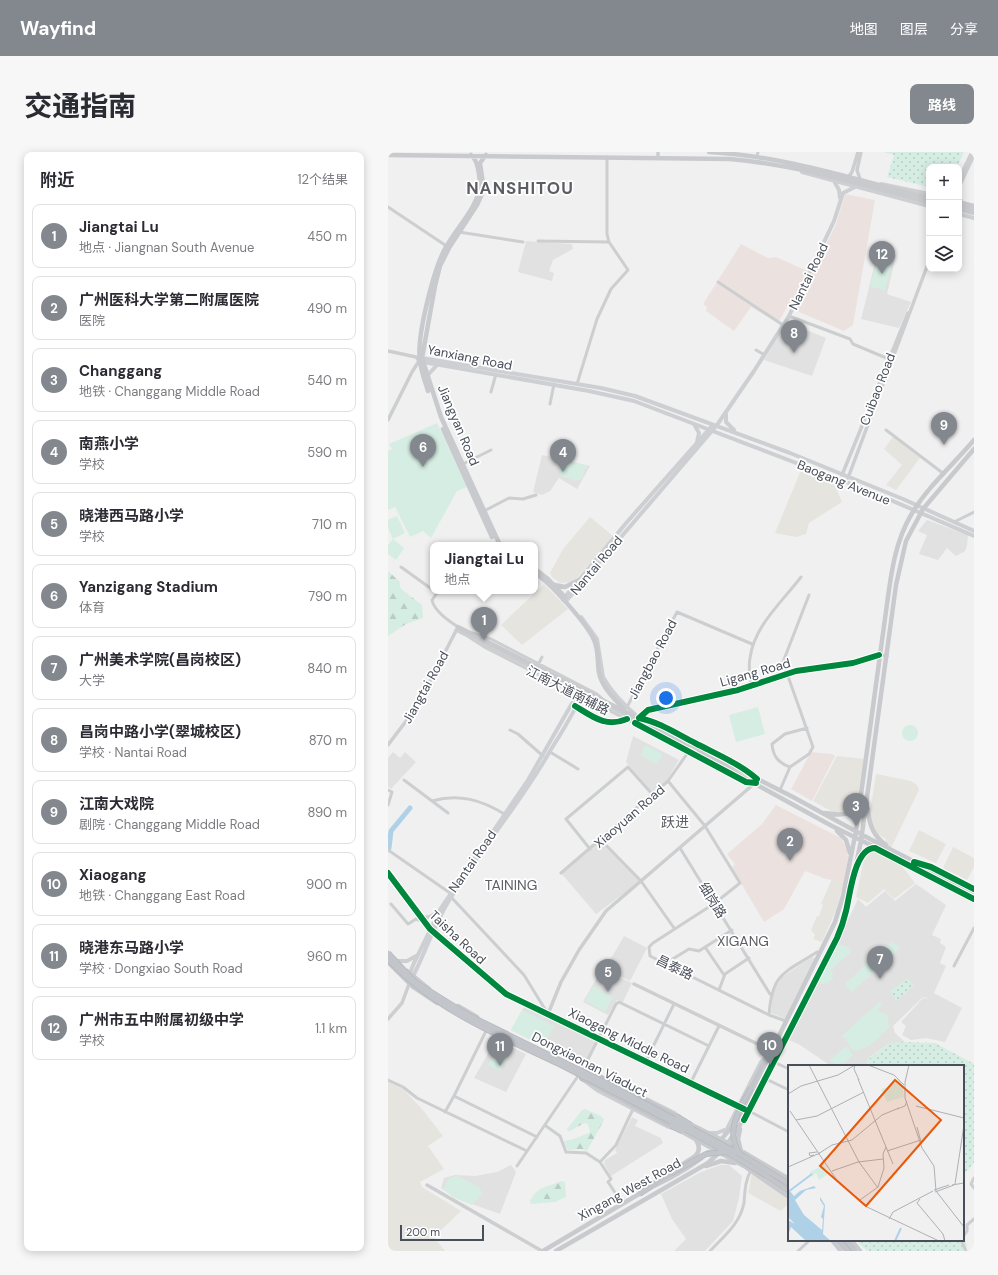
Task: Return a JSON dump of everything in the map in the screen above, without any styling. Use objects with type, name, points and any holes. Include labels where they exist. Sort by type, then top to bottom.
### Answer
[{"type":"highway","name":"Dongxiaonan Viaduct","points":[[388,953],[416,982],[468,1015],[616,1088],[718,1146],[788,1190]]},
{"type":"highway","name":"Dongxiaonan Viaduct","points":[[388,959],[419,989],[470,1020],[718,1146],[747,1157],[788,1183]]},
{"type":"highway","points":[[767,1176],[743,1158],[737,1149],[734,1138],[735,1119],[772,1050]]},
{"type":"highway","points":[[597,1076],[678,1117],[718,1146]]},
{"type":"highway","points":[[580,1077],[671,1126],[718,1146]]},
{"type":"highway","points":[[641,1193],[670,1174],[710,1153],[729,1152],[747,1157]]},
{"type":"highway","points":[[836,1241],[843,1250]]},
{"type":"highway","points":[[840,1241],[848,1251]]},
{"type":"highway","points":[[848,1241],[855,1251]]},
{"type":"main road","points":[[709,152],[758,154],[860,179],[874,186],[926,201]]},
{"type":"main road","points":[[388,155],[607,157],[658,155],[730,159],[792,168],[926,197]]},
{"type":"main road","name":"Jiangyan Road","points":[[471,155],[476,164],[479,192],[475,202],[448,247],[440,266],[422,360],[442,429],[495,542]]},
{"type":"main road","name":"Jiangyan Road","points":[[448,247],[480,198],[483,183],[480,163],[486,155]]},
{"type":"main road","points":[[792,168],[855,187],[926,205]]},
{"type":"main road","name":"Nantai Road","points":[[565,599],[579,580],[697,443],[726,412],[782,325],[834,216],[840,194],[834,181]]},
{"type":"main road","points":[[874,186],[890,185],[926,193]]},
{"type":"main road","name":"Nantai Road","points":[[716,424],[789,316],[834,221],[844,193],[855,187]]},
{"type":"main road","points":[[962,203],[974,206]]},
{"type":"main road","points":[[962,210],[974,213]]},
{"type":"main road","points":[[962,215],[974,218]]},
{"type":"main road","name":"Jiangyan Road","points":[[422,360],[441,417],[499,542]]},
{"type":"main road","name":"Yanxiang Road","points":[[422,360],[626,393],[716,424]]},
{"type":"main road","points":[[427,376],[438,362]]},
{"type":"main road","name":"Yanxiang Road","points":[[438,362],[617,396],[711,429]]},
{"type":"main road","points":[[726,412],[726,422],[739,433]]},
{"type":"main road","points":[[690,422],[698,430],[699,435],[697,443]]},
{"type":"main road","name":"Baogang Avenue","points":[[716,424],[842,475],[974,536]]},
{"type":"main road","name":"Nantai Road","points":[[565,599],[711,429]]},
{"type":"main road","name":"Baogang Avenue","points":[[711,429],[915,508]]},
{"type":"main road","points":[[718,1146],[744,1109],[820,953],[840,908],[855,838],[861,800],[879,655],[893,564],[904,528],[915,508],[974,440]]},
{"type":"main road","points":[[742,1152],[738,1143],[738,1135],[744,1120],[839,934],[846,912],[868,799],[888,641],[901,558],[910,531],[921,511],[974,449]]},
{"type":"main road","name":"Baogang Avenue","points":[[921,511],[954,522],[974,531]]},
{"type":"main road","points":[[538,571],[554,584],[594,639],[601,679],[612,695],[637,720]]},
{"type":"main road","points":[[538,575],[565,599],[596,636],[599,644],[604,678],[637,720]]},
{"type":"main road","points":[[554,584],[565,587],[579,580]]},
{"type":"main road","points":[[457,628],[488,644],[538,665],[544,674],[580,693],[673,737],[756,781],[832,826],[974,896]]},
{"type":"main road","points":[[882,640],[886,644],[888,641]]},
{"type":"main road","points":[[580,693],[606,702],[628,712]]},
{"type":"main road","name":"Nantai Road","points":[[412,975],[440,911],[550,752],[580,693]]},
{"type":"main road","points":[[606,702],[612,695]]},
{"type":"main road","name":"Nantai Road","points":[[506,815],[574,705]]},
{"type":"main road","points":[[756,781],[780,790],[862,835],[974,892]]},
{"type":"main road","points":[[868,799],[869,819],[875,835],[895,852]]},
{"type":"main road","points":[[820,811],[844,816],[853,811],[861,800]]},
{"type":"main road","points":[[832,826],[846,840],[851,857]]},
{"type":"main road","points":[[854,873],[863,854],[869,849],[875,848]]},
{"type":"main road","name":"Nantai Road","points":[[409,984],[418,954],[451,895]]},
{"type":"main road","points":[[388,950],[412,975],[428,988],[482,1020],[597,1076],[678,1119],[694,1125],[708,1133],[718,1146]]},
{"type":"main road","points":[[398,961],[407,961],[418,954]]},
{"type":"main road","points":[[388,962],[409,984],[432,1000],[486,1031],[718,1146],[788,1196]]},
{"type":"main road","points":[[718,1146],[764,1057],[772,1050]]},
{"type":"main road","points":[[708,1133],[721,1132],[729,1126],[744,1109]]},
{"type":"main road","name":"Xingang West Road","points":[[543,1251],[622,1203],[681,1173],[707,1156],[718,1146],[728,1143],[744,1120]]},
{"type":"main road","points":[[670,1123],[696,1140],[718,1146],[728,1143],[747,1157],[788,1178]]},
{"type":"main road","points":[[641,1193],[656,1180],[694,1157],[699,1151],[699,1144],[696,1140]]},
{"type":"main road","name":"Xingang West Road","points":[[558,1250],[698,1169],[711,1160],[718,1146]]},
{"type":"main road","points":[[707,1156],[711,1160]]},
{"type":"main road","points":[[698,1169],[721,1161],[744,1166]]},
{"type":"main road","points":[[833,1241],[843,1250]]},
{"type":"main road","points":[[848,1241],[860,1251]]},
{"type":"street","points":[[849,176],[860,152]]},
{"type":"street","points":[[860,152],[857,170],[860,179]]},
{"type":"street","points":[[962,173],[972,152]]},
{"type":"street","points":[[962,181],[974,155]]},
{"type":"street","points":[[577,384],[597,319],[611,289],[628,270],[609,242],[607,234],[607,157]]},
{"type":"street","points":[[969,216],[964,208],[966,206],[974,206]]},
{"type":"street","points":[[388,207],[448,247]]},
{"type":"street","points":[[459,232],[523,242]]},
{"type":"street","points":[[538,241],[609,242]]},
{"type":"street","name":"Cuibao Road","points":[[842,475],[926,269]]},
{"type":"street","points":[[718,282],[782,325]]},
{"type":"street","points":[[789,316],[850,339],[853,344],[890,360]]},
{"type":"street","points":[[756,350],[762,354]]},
{"type":"street","points":[[388,351],[416,357],[422,360],[412,372],[388,420]]},
{"type":"street","name":"Cuibao Road","points":[[848,478],[890,360]]},
{"type":"street","points":[[491,392],[496,374]]},
{"type":"street","points":[[550,404],[554,384]]},
{"type":"street","points":[[698,424],[700,419]]},
{"type":"street","points":[[726,435],[725,432],[728,429]]},
{"type":"street","points":[[886,430],[944,474]]},
{"type":"street","points":[[463,464],[491,450]]},
{"type":"street","points":[[808,467],[811,465],[810,462]]},
{"type":"street","points":[[818,471],[818,467],[821,466]]},
{"type":"street","points":[[484,510],[510,498],[523,499],[536,495]]},
{"type":"street","points":[[954,522],[974,512]]},
{"type":"street","points":[[400,567],[430,587]]},
{"type":"street","points":[[751,686],[749,660],[752,644],[758,631],[801,577]]},
{"type":"street","points":[[435,594],[432,600],[434,605],[457,628]]},
{"type":"street","points":[[780,790],[790,767],[809,754],[813,747],[783,662],[809,595]]},
{"type":"street","name":"Jiangbao Road","points":[[627,707],[677,612],[752,644]]},
{"type":"street","name":"Jiangtai Road","points":[[388,745],[416,708],[457,628]]},
{"type":"street","points":[[488,644],[544,674]]},
{"type":"street","name":"Ligang Road","points":[[637,720],[648,710],[751,686],[787,674],[816,667],[859,662],[879,655],[887,656]]},
{"type":"street","points":[[538,665],[542,657]]},
{"type":"street","name":"江南大道南辅路","points":[[538,665],[598,694],[606,702]]},
{"type":"street","name":"江南大道南辅路","points":[[580,693],[627,719],[637,720]]},
{"type":"street","points":[[574,705],[598,720],[609,724],[627,719]]},
{"type":"street","points":[[790,767],[777,761],[772,752],[772,744],[785,734],[807,728]]},
{"type":"street","points":[[510,730],[518,734],[543,756]]},
{"type":"street","points":[[673,737],[689,751],[708,756]]},
{"type":"street","name":"Xiaoyuan Road","points":[[561,873],[668,781],[689,751]]},
{"type":"street","points":[[550,752],[578,769]]},
{"type":"street","points":[[590,849],[566,819],[628,767],[652,795]]},
{"type":"street","points":[[404,780],[448,813]]},
{"type":"street","points":[[668,781],[705,826]]},
{"type":"street","points":[[548,1014],[561,982],[579,950],[606,911],[756,781]]},
{"type":"street","points":[[388,790],[392,792],[388,805]]},
{"type":"street","points":[[432,801],[444,797],[477,800],[506,815]]},
{"type":"street","name":"昌泰路","points":[[705,826],[740,883],[715,903],[674,928],[653,943],[649,947],[650,956],[786,1021]]},
{"type":"street","points":[[601,840],[641,881],[674,928]]},
{"type":"street","name":"细岗路","points":[[680,848],[732,930],[770,994]]},
{"type":"street","points":[[388,850],[451,895],[524,975],[548,1014]]},
{"type":"street","points":[[914,862],[931,867],[974,889]]},
{"type":"street","points":[[916,868],[929,877],[974,899]]},
{"type":"street","name":"Taisha Road","points":[[388,873],[431,930],[504,992]]},
{"type":"street","points":[[391,904],[408,924],[416,919],[425,923]]},
{"type":"street","points":[[421,918],[429,917],[440,911]]},
{"type":"street","points":[[954,966],[974,928]]},
{"type":"street","points":[[666,963],[689,949],[699,951],[732,930]]},
{"type":"street","points":[[705,947],[724,975]]},
{"type":"street","points":[[769,1014],[770,994],[782,974],[817,952],[820,953]]},
{"type":"street","points":[[719,990],[724,975],[748,958]]},
{"type":"street","points":[[388,1019],[402,1003],[409,984]]},
{"type":"street","points":[[634,984],[719,1026],[772,1050]]},
{"type":"street","name":"Xiaogang Middle Road","points":[[504,992],[744,1109]]},
{"type":"street","points":[[582,1069],[616,1004],[619,1002],[709,1046]]},
{"type":"street","points":[[646,1061],[674,1004]]},
{"type":"street","points":[[691,1082],[719,1026]]},
{"type":"street","points":[[445,1112],[486,1031]]},
{"type":"street","points":[[774,1062],[788,1069]]},
{"type":"street","points":[[597,1076],[618,1083],[679,1115],[694,1125]]},
{"type":"street","points":[[517,1166],[580,1077],[598,1091],[682,1132]]},
{"type":"street","points":[[766,1079],[788,1090]]},
{"type":"street","points":[[388,1080],[403,1087],[417,1098],[527,1151]]},
{"type":"street","points":[[454,1096],[537,1137]]},
{"type":"street","points":[[600,1162],[616,1145],[633,1109]]},
{"type":"street","points":[[749,1111],[788,1131]]},
{"type":"street","points":[[676,1125],[678,1119]]},
{"type":"street","points":[[546,1126],[560,1136],[566,1152],[586,1153],[600,1162],[611,1179],[608,1182],[622,1203]]},
{"type":"street","points":[[744,1166],[747,1157]]},
{"type":"street","points":[[710,1251],[737,1222],[744,1204],[745,1184],[751,1170]]},
{"type":"street","points":[[974,1178],[970,1184],[974,1188]]},
{"type":"street","points":[[427,1185],[543,1251]]},
{"type":"street","points":[[964,1236],[967,1231],[966,1225],[974,1219]]},
{"type":"street","points":[[798,1251],[809,1241]]},
{"type":"street","points":[[961,1241],[966,1251]]},
{"type":"shaded area","points":[[845,194],[875,200],[853,325],[844,331],[787,307],[778,323],[751,307],[734,331],[706,311],[707,307],[703,304],[741,244],[768,258],[776,257],[812,273],[836,224]]},
{"type":"shaded area","points":[[526,241],[572,244],[573,249],[553,260],[549,271],[554,273],[552,281],[518,272]]},
{"type":"shaded area","points":[[878,251],[896,255],[887,294],[911,302],[899,328],[861,319]]},
{"type":"shaded area","points":[[787,322],[826,338],[812,376],[764,360]]},
{"type":"shaded area","points":[[893,437],[920,458],[896,490],[886,485],[902,465],[884,449]]},
{"type":"shaded area","points":[[542,455],[590,466],[577,489],[559,478],[550,491],[542,495],[533,492]]},
{"type":"shaded area","points":[[801,470],[834,483],[842,502],[809,523],[806,534],[796,537],[775,533]]},
{"type":"shaded area","points":[[590,517],[613,536],[576,579],[570,582],[560,583],[552,577],[550,573],[563,549]]},
{"type":"shaded area","points":[[927,520],[968,535],[965,551],[956,556],[947,548],[938,560],[919,554],[927,535],[918,531]]},
{"type":"shaded area","points":[[544,584],[568,609],[522,645],[501,625],[534,594],[538,594],[538,590]]},
{"type":"shaded area","points":[[633,736],[679,760],[667,780],[652,792],[626,762]]},
{"type":"shaded area","points":[[393,752],[400,758],[405,752],[416,762],[391,789],[388,786],[388,758]]},
{"type":"shaded area","points":[[811,752],[832,754],[835,756],[812,801],[791,789]]},
{"type":"shaded area","points":[[837,756],[865,759],[859,800],[850,812],[836,814],[813,801]]},
{"type":"shaded area","points":[[876,774],[911,781],[917,785],[919,790],[891,848],[885,844],[886,839],[877,834],[873,828],[870,813]]},
{"type":"shaded area","points":[[776,805],[841,838],[847,849],[848,858],[844,882],[826,879],[805,871],[784,909],[764,922],[732,868],[735,864],[727,854],[762,824]]},
{"type":"shaded area","points":[[919,830],[946,844],[936,863],[909,851]]},
{"type":"shaded area","points":[[601,840],[641,881],[596,914],[561,873]]},
{"type":"shaded area","points":[[953,847],[974,858],[974,867],[967,880],[943,868]]},
{"type":"shaded area","points":[[868,852],[874,852],[901,865],[915,883],[894,899],[884,889],[868,903],[856,897],[865,855]]},
{"type":"shaded area","points":[[832,879],[844,882],[836,910],[822,942],[813,939],[815,935],[811,930],[817,916],[821,917],[819,916],[823,905],[821,904]]},
{"type":"shaded area","points":[[916,884],[946,905],[932,935],[941,939],[940,943],[946,947],[940,963],[946,966],[934,993],[962,1008],[945,1042],[926,1038],[911,1040],[902,1035],[906,1026],[901,1022],[923,998],[930,999],[923,997],[893,1026],[895,1033],[905,1042],[890,1043],[868,1058],[867,1065],[830,1065],[800,1045],[787,1039],[836,946],[858,899],[866,907],[885,891],[895,901]]},
{"type":"shaded area","points":[[624,936],[647,948],[630,981],[605,969]]},
{"type":"shaded area","points":[[812,957],[816,959],[786,1019],[771,1013],[773,992],[782,977]]},
{"type":"shaded area","points":[[602,969],[632,983],[623,1002],[617,1000],[608,1015],[583,1002]]},
{"type":"shaded area","points":[[526,1003],[598,1038],[584,1066],[511,1030]]},
{"type":"shaded area","points":[[496,1040],[526,1054],[506,1092],[474,1078]]},
{"type":"shaded area","points":[[388,1082],[403,1089],[422,1109],[443,1136],[428,1146],[444,1169],[420,1182],[422,1187],[461,1211],[434,1237],[445,1251],[388,1251]]},
{"type":"shaded area","points":[[632,1117],[638,1120],[635,1126],[661,1138],[663,1143],[611,1176],[604,1164],[605,1160],[617,1153],[615,1150]]},
{"type":"shaded area","points":[[511,1165],[516,1172],[500,1214],[455,1198],[441,1188],[444,1178],[455,1175],[475,1176],[497,1172]]},
{"type":"shaded area","points":[[720,1165],[729,1165],[742,1176],[739,1198],[733,1221],[705,1251],[674,1251],[686,1239],[672,1219],[661,1194],[701,1172]]},
{"type":"shaded area","points":[[752,1173],[788,1198],[788,1204],[781,1211],[748,1193]]},
{"type":"green space","points":[[883,152],[964,152],[958,164],[926,164],[926,186],[887,177],[894,155]]},
{"type":"green space","points":[[879,252],[894,256],[885,290],[870,287]]},
{"type":"green space","points":[[437,423],[467,487],[457,491],[431,538],[423,531],[410,537],[395,507],[388,510],[388,451],[392,449],[389,444]]},
{"type":"green space","points":[[560,459],[587,466],[586,470],[583,469],[584,473],[582,479],[576,481],[561,476],[558,470],[562,463],[559,462]]},
{"type":"green space","points":[[397,516],[405,533],[393,539],[388,528],[388,520]]},
{"type":"green space","points":[[393,539],[404,548],[396,560],[388,554],[388,545]]},
{"type":"green space","points":[[388,571],[400,582],[400,588],[422,605],[423,618],[406,624],[388,636]]},
{"type":"green space","points":[[758,707],[765,734],[736,742],[729,715]]},
{"type":"green space","points":[[910,725],[917,730],[918,733],[913,740],[910,741],[903,736],[902,733],[907,726]]},
{"type":"green space","points":[[645,745],[663,754],[657,764],[640,756]]},
{"type":"green space","points":[[893,941],[900,949],[879,967],[872,959]]},
{"type":"green space","points":[[837,944],[848,947],[852,951],[832,969],[833,978],[827,984],[826,982],[823,984],[818,982]]},
{"type":"green space","points":[[869,962],[876,970],[852,992],[845,984]]},
{"type":"green space","points":[[907,978],[914,985],[896,1002],[894,1000],[895,998],[890,992]]},
{"type":"green space","points":[[593,986],[613,997],[605,1012],[585,1001]]},
{"type":"green space","points":[[879,1002],[882,1005],[877,1010],[887,1015],[889,1027],[873,1043],[859,1050],[853,1050],[849,1046],[847,1037],[844,1039],[842,1036]]},
{"type":"green space","points":[[522,1010],[554,1026],[543,1046],[511,1030]]},
{"type":"green space","points":[[890,1043],[935,1043],[974,1064],[974,1163],[964,1174],[964,1065],[867,1065],[868,1059]]},
{"type":"green space","points":[[499,1045],[511,1051],[500,1071],[488,1065]]},
{"type":"green space","points":[[846,1046],[853,1055],[842,1065],[835,1065],[830,1060]]},
{"type":"green space","points":[[585,1109],[601,1116],[604,1120],[587,1151],[581,1149],[568,1150],[564,1142],[589,1133],[590,1130],[587,1123],[568,1131],[567,1129],[582,1110]]},
{"type":"green space","points":[[458,1176],[479,1187],[482,1193],[472,1205],[453,1197],[444,1189],[449,1178]]},
{"type":"green space","points":[[561,1181],[565,1182],[566,1197],[555,1202],[531,1204],[530,1201],[536,1192]]},
{"type":"green space","points":[[964,1239],[967,1245],[966,1251],[867,1251],[857,1241],[964,1241]]},
{"type":"waterway","points":[[389,848],[391,831],[410,808]]},
{"type":"cycle path","points":[[639,718],[648,710],[738,690],[796,671],[853,663],[879,655]]},
{"type":"cycle path","points":[[575,706],[606,722],[627,719]]},
{"type":"cycle path","points":[[639,718],[661,725],[719,755],[757,779]]},
{"type":"cycle path","points":[[635,723],[746,782],[756,783]]},
{"type":"cycle path","points":[[744,1120],[837,938],[844,918],[854,874],[862,856],[868,850],[875,848],[974,899]]},
{"type":"cycle path","points":[[914,862],[931,867],[974,889]]},
{"type":"cycle path","points":[[388,873],[430,929],[506,994],[744,1109]]},
{"type":"place","name":"广州市五中附属初级中学","points":[[882,274]]},
{"type":"place","name":"昌岗中路小学(翠城校区)","points":[[794,353]]},
{"type":"place","name":"江南大戏院","points":[[944,445]]},
{"type":"place","name":"Yanzigang Stadium","points":[[423,467]]},
{"type":"place","name":"南燕小学","points":[[563,472]]},
{"type":"place","name":"Jiangtai Lu","points":[[484,640]]},
{"type":"place","name":"Changgang","points":[[856,826]]},
{"type":"place","name":"广州医科大学第二附属医院","points":[[790,861]]},
{"type":"place","name":"广州美术学院(昌岗校区)","points":[[880,979]]},
{"type":"place","name":"晓港西马路小学","points":[[608,992]]},
{"type":"place","name":"Xiaogang","points":[[770,1065]]},
{"type":"place","name":"晓港东马路小学","points":[[500,1066]]},
{"type":"district","name":"NANSHITOU","points":[[520,188]]},
{"type":"district","name":"跃进","points":[[675,822]]},
{"type":"district","name":"TAINING","points":[[511,885]]},
{"type":"district","name":"XIGANG","points":[[743,941]]}]
